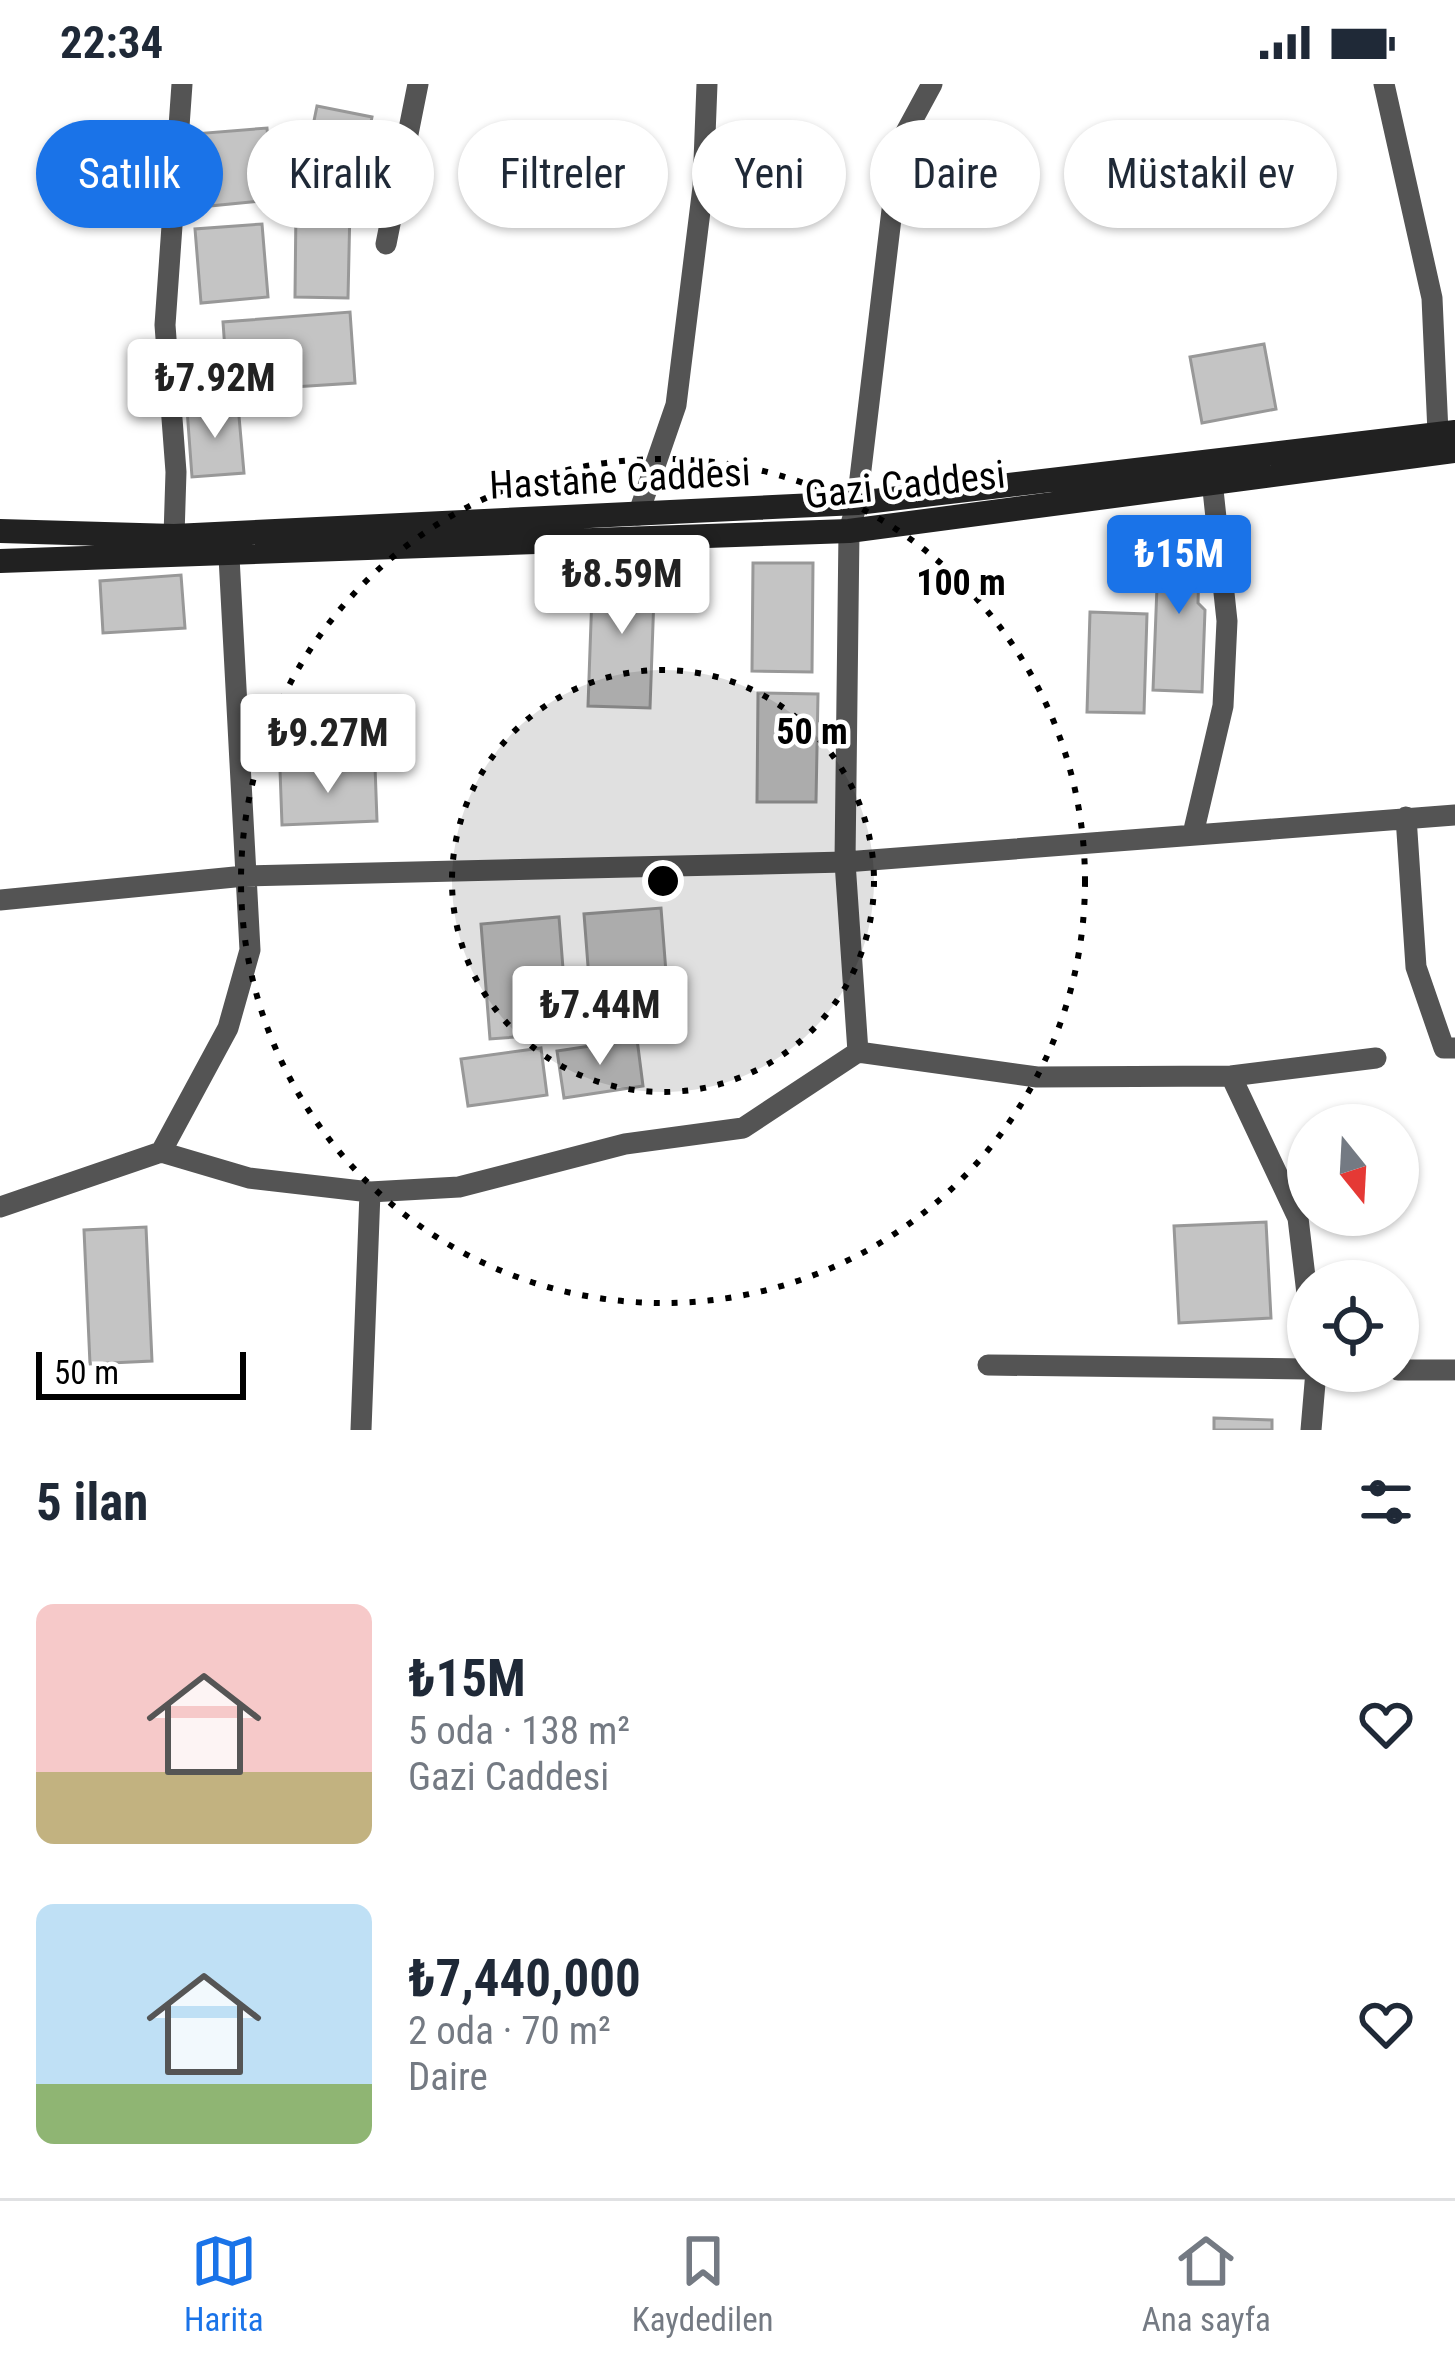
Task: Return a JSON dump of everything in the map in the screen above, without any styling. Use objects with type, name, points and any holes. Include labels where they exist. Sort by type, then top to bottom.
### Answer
[{"type":"main road","name":"Hastane Caddesi","points":[[0,531],[173,536],[227,544],[1211,475],[1449,439]]},
{"type":"main road","name":"Gazi Caddesi","points":[[0,561],[227,544],[849,531],[1211,475]]},
{"type":"street","points":[[173,536],[176,472],[165,325],[182,84]]},
{"type":"street","points":[[386,244],[418,84]]},
{"type":"street","points":[[638,514],[676,405],[703,187],[706,84]]},
{"type":"street","points":[[858,1052],[845,862],[849,531],[857,503],[900,143],[932,84]]},
{"type":"street","points":[[1384,84],[1432,298],[1449,439]]},
{"type":"street","points":[[1192,834],[1223,706],[1227,621],[1211,475]]},
{"type":"street","points":[[161,1152],[228,1028],[250,950],[227,544]]},
{"type":"street","points":[[0,900],[245,876],[845,862],[1455,815]]},
{"type":"street","points":[[1406,817],[1416,967],[1444,1048],[1455,1048]]},
{"type":"street","points":[[0,1207],[161,1152],[250,1178],[370,1192],[459,1187],[626,1144],[743,1127],[858,1052],[1037,1077],[1231,1076],[1376,1058]]},
{"type":"street","points":[[1231,1076],[1298,1218],[1303,1260]]},
{"type":"street","points":[[362,1430],[370,1192]]},
{"type":"street","points":[[988,1365],[1287,1370]]},
{"type":"street","points":[[1419,1370],[1455,1370]]},
{"type":"street","points":[[1311,1430],[1312,1392]]},
{"type":"building","points":[[317,106],[372,117],[371,120],[314,120]]},
{"type":"building","points":[[247,130],[247,202],[223,205],[223,132]]},
{"type":"building","points":[[262,228],[268,297],[201,303],[195,229]]},
{"type":"building","points":[[296,228],[350,228],[348,298],[295,297]]},
{"type":"building","points":[[350,312],[355,383],[278,388],[276,375],[227,379],[223,322]]},
{"type":"building","points":[[1264,344],[1276,409],[1202,423],[1190,357]]},
{"type":"building","points":[[238,405],[244,473],[192,477],[187,409]]},
{"type":"building","points":[[1159,535],[1200,537],[1198,603],[1205,610],[1202,692],[1153,690]]},
{"type":"building","points":[[753,563],[813,563],[812,672],[752,671]]},
{"type":"building","points":[[593,566],[655,568],[650,708],[588,706]]},
{"type":"building","points":[[181,575],[185,628],[103,633],[100,581]]},
{"type":"building","points":[[1090,612],[1147,614],[1144,713],[1087,712]]},
{"type":"building","points":[[758,693],[818,694],[816,802],[757,802]]},
{"type":"building","points":[[375,766],[377,821],[282,825],[280,770]]},
{"type":"building","points":[[661,908],[670,1024],[593,1031],[584,914]]},
{"type":"building","points":[[559,917],[568,1033],[490,1039],[481,924]]},
{"type":"building","points":[[637,1039],[643,1086],[564,1098],[557,1051]]},
{"type":"building","points":[[541,1048],[547,1095],[468,1106],[461,1059]]},
{"type":"building","points":[[1266,1222],[1271,1318],[1179,1323],[1174,1226]]},
{"type":"building","points":[[146,1227],[152,1361],[90,1364],[84,1230]]},
{"type":"building","points":[[1214,1418],[1272,1420],[1272,1430],[1214,1430]]}]
